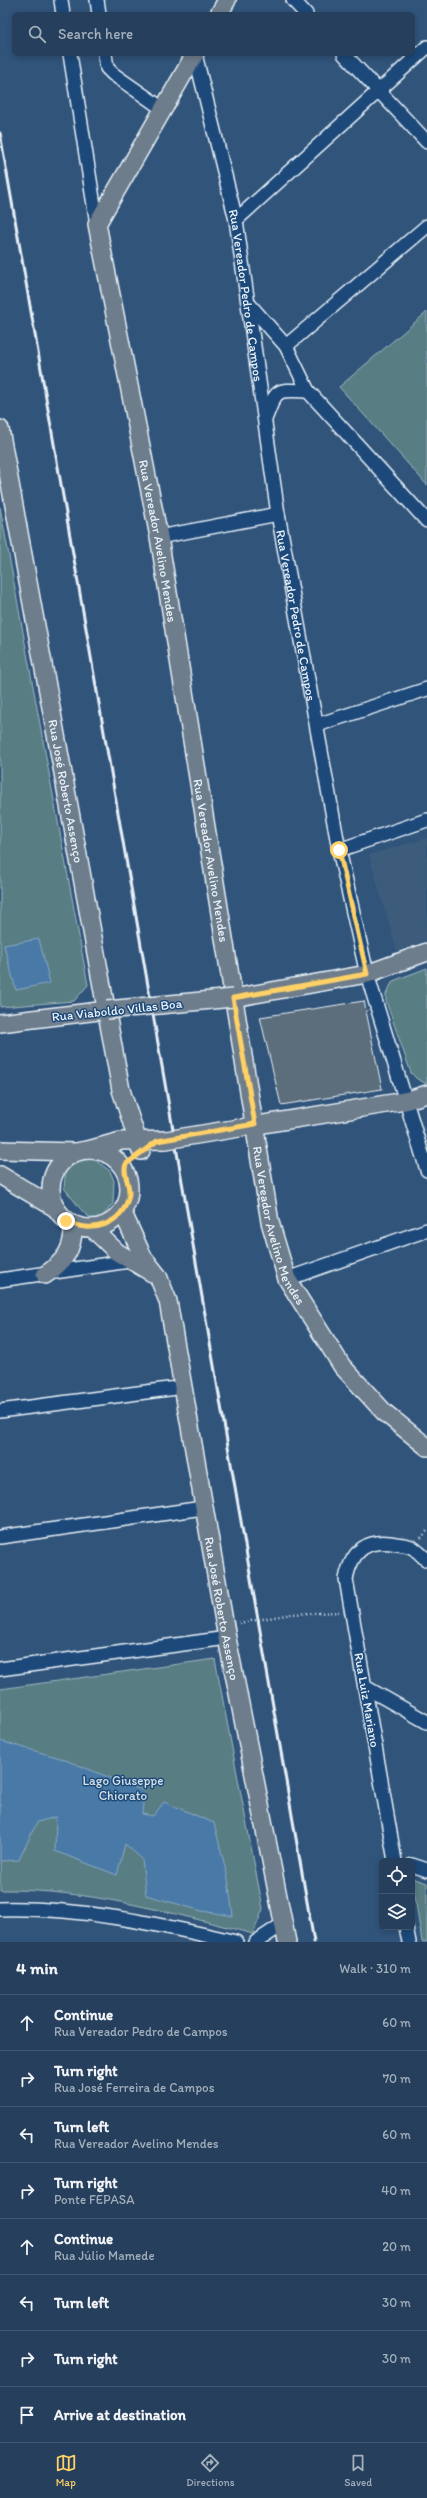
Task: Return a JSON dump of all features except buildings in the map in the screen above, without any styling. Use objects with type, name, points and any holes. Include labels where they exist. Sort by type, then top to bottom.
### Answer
[{"type":"main road","points":[[220,12],[227,0]]},
{"type":"main road","points":[[97,224],[194,56]]},
{"type":"main road","name":"Rua Vereador Avelino Mendes","points":[[97,224],[159,537],[233,998],[247,1126],[270,1222],[288,1279],[342,1366],[384,1412],[427,1448]]},
{"type":"main road","name":"Rua José Roberto Assenço","points":[[0,429],[2,454],[121,1090],[139,1146]]},
{"type":"main road","name":"Rua Viaboldo Villas Boa","points":[[0,1023],[106,1010],[233,998],[367,974],[427,952]]},
{"type":"main road","points":[[55,1208],[50,1192],[52,1176],[62,1161],[82,1151],[109,1143],[139,1146],[162,1140],[405,1101],[427,1094]]},
{"type":"main road","points":[[0,1175],[55,1208],[66,1221],[92,1228],[114,1220],[122,1211],[129,1192],[124,1169],[139,1146]]},
{"type":"main road","points":[[0,1150],[82,1151],[108,1155],[124,1169]]},
{"type":"main road","points":[[122,1211],[138,1259]]},
{"type":"main road","points":[[45,1275],[66,1258],[72,1246],[73,1224]]},
{"type":"main road","name":"Rua José Roberto Assenço","points":[[92,1228],[108,1245],[138,1259],[158,1276],[168,1301],[184,1387],[203,1508],[226,1632],[287,1942]]},
{"type":"street","points":[[61,0],[63,12]]},
{"type":"street","points":[[97,0],[99,12]]},
{"type":"street","points":[[293,0],[304,12]]},
{"type":"street","points":[[236,220],[427,47]]},
{"type":"street","points":[[70,56],[97,224]]},
{"type":"street","points":[[105,56],[107,68],[113,74],[163,109]]},
{"type":"street","name":"Rua Vereador Pedro de Campos","points":[[195,56],[236,220],[266,419],[278,514],[339,850],[367,974],[427,1170]]},
{"type":"street","points":[[346,56],[427,142]]},
{"type":"street","points":[[286,346],[427,226]]},
{"type":"street","points":[[249,303],[286,346],[308,391],[427,521]]},
{"type":"street","points":[[266,419],[274,395],[282,390],[308,391]]},
{"type":"street","points":[[159,537],[278,514]]},
{"type":"street","points":[[317,724],[427,688]]},
{"type":"street","points":[[339,850],[427,820]]},
{"type":"street","points":[[288,1279],[427,1230]]},
{"type":"street","points":[[0,1280],[45,1275],[138,1259]]},
{"type":"street","points":[[0,1411],[184,1387]]},
{"type":"street","points":[[0,1537],[203,1508]]},
{"type":"street","name":"Rua Luiz Mariano","points":[[395,1858],[346,1579],[349,1564],[356,1553],[365,1546],[386,1542],[412,1547],[427,1560]]},
{"type":"street","points":[[0,1668],[226,1632]]},
{"type":"street","points":[[365,1687],[427,1722]]},
{"type":"street","points":[[415,1866],[427,1870]]},
{"type":"street","points":[[0,1909],[60,1911],[146,1921],[236,1942]]},
{"type":"street","points":[[256,1942],[283,1924]]},
{"type":"street","points":[[407,1930],[409,1942]]},
{"type":"path","points":[[226,1632],[292,1614],[352,1611]]},
{"type":"shaded area","points":[[427,838],[427,940],[397,951],[369,855]]},
{"type":"shaded area","points":[[39,939],[50,983],[16,990],[4,945]]},
{"type":"shaded area","points":[[0,1741],[60,1758],[144,1791],[142,1814],[153,1816],[164,1802],[214,1823],[228,1879],[233,1916],[202,1911],[146,1895],[142,1859],[125,1844],[117,1875],[55,1851],[56,1817],[37,1822],[19,1860],[0,1861]]},
{"type":"green space","points":[[427,312],[427,485],[339,387]]},
{"type":"green space","points":[[0,507],[88,985],[74,1001],[0,1007]]},
{"type":"green space","points":[[427,968],[427,1084],[417,1079],[411,1073],[386,1001],[386,994],[393,981]]},
{"type":"green space","points":[[84,1158],[95,1160],[110,1171],[114,1181],[113,1204],[100,1219],[93,1220],[83,1212],[64,1188],[66,1166]]},
{"type":"green space","name":"Lago Giuseppe Chiorato","points":[[215,1659],[263,1909],[253,1934],[128,1903],[64,1893],[0,1890],[0,1689]]},
{"type":"green space","points":[[415,1879],[427,1883],[427,1942],[422,1942],[415,1897]]},
{"type":"railway","points":[[0,133],[314,1942]]},
{"type":"route","points":[[66,1221],[80,1227],[92,1228],[103,1226],[114,1220],[122,1211],[127,1202],[129,1192],[128,1180],[124,1169],[126,1164],[141,1151],[157,1141],[255,1124],[233,998],[367,974],[339,850]]}]
